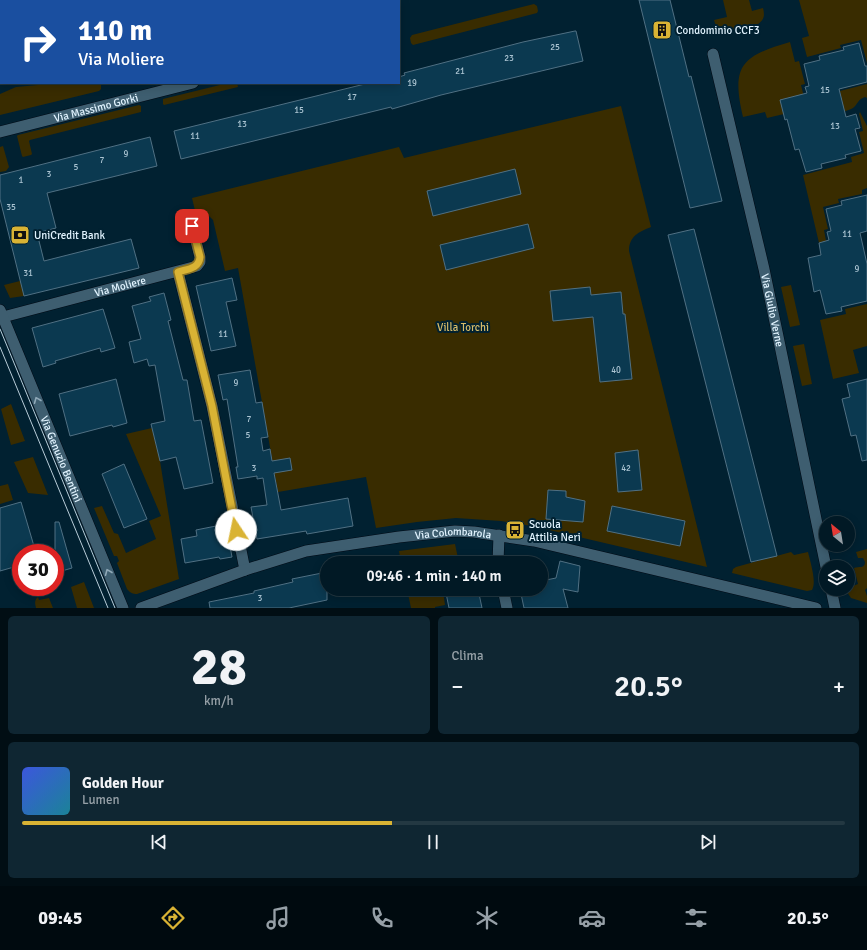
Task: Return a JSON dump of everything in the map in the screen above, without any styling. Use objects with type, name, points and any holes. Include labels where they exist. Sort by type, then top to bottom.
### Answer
[{"type":"street","name":"Via Giulio Verne","points":[[713,54],[764,269],[825,560]]},
{"type":"street","name":"Via Massimo Gorki","points":[[0,132],[189,84]]},
{"type":"street","name":"Via Moliere","points":[[2,313],[178,272],[197,266],[200,262],[200,257],[192,226]]},
{"type":"street","points":[[178,272],[212,406],[245,570]]},
{"type":"street","name":"Via Genuzio Bentini","points":[[2,313],[123,608]]},
{"type":"street","name":"Via Colombarola","points":[[141,608],[245,570],[306,551],[399,537],[455,531],[499,535],[542,543],[816,608]]},
{"type":"street","points":[[498,556],[499,535]]},
{"type":"street","points":[[504,596],[507,608]]},
{"type":"street","points":[[832,596],[835,608]]},
{"type":"green space","points":[[723,0],[749,0],[752,11],[763,8],[764,16],[762,21],[758,24],[724,32],[720,31],[714,20],[727,17]]},
{"type":"green space","points":[[799,0],[867,0],[867,63],[861,40],[840,45],[841,48],[807,57],[802,38],[809,36]]},
{"type":"green space","points":[[534,4],[537,6],[537,13],[413,45],[411,43],[410,38],[412,35]]},
{"type":"green space","points":[[790,42],[795,62],[799,61],[805,84],[801,85],[805,101],[784,114],[767,118],[765,112],[743,117],[738,86],[740,75],[744,66],[750,58],[760,52]]},
{"type":"green space","points":[[101,84],[101,89],[99,91],[0,115],[0,94],[16,87],[38,85]]},
{"type":"green space","points":[[224,84],[237,84],[238,87],[164,105],[163,99]]},
{"type":"green space","points":[[867,84],[867,98],[865,97],[861,99],[851,109],[830,114],[829,108],[843,104],[840,91]]},
{"type":"green space","points":[[139,105],[141,106],[141,112],[30,140],[32,154],[22,156],[18,135]]},
{"type":"green space","name":"Villa Torchi","points":[[621,106],[651,227],[633,238],[629,246],[629,251],[707,567],[532,526],[501,521],[456,518],[376,528],[366,477],[278,492],[238,268],[225,271],[213,220],[209,216],[197,219],[192,198],[399,147],[404,158]]},
{"type":"green space","points":[[860,112],[867,126],[867,188],[862,190],[862,194],[838,199],[839,203],[823,207],[828,229],[824,230],[827,253],[825,241],[819,243],[803,175],[852,162],[851,157],[864,153],[859,132],[863,131],[859,114]]},
{"type":"green space","points":[[3,146],[9,167],[6,171],[0,172],[0,147]]},
{"type":"green space","points":[[20,281],[24,296],[10,298],[4,285]]},
{"type":"green space","points":[[791,285],[800,325],[790,327],[781,287]]},
{"type":"green space","points":[[867,304],[867,346],[853,350],[859,373],[833,379],[820,320],[846,314],[845,309]]},
{"type":"green space","points":[[804,344],[812,384],[802,386],[793,346]]},
{"type":"green space","points":[[11,404],[25,441],[11,445],[1,409]]},
{"type":"green space","points":[[152,428],[160,461],[179,579],[136,594],[127,589],[117,563],[119,561],[117,556],[114,556],[94,508],[102,506],[114,533],[118,534],[126,553],[156,539],[149,521],[161,516],[126,434]]},
{"type":"green space","points":[[33,457],[48,495],[28,493],[14,462]]},
{"type":"green space","points":[[8,484],[13,500],[0,504],[0,486]]},
{"type":"green space","points":[[455,544],[458,556],[400,556],[399,551]]},
{"type":"green space","points":[[867,549],[867,588],[865,590],[867,603],[851,598],[850,596],[855,596],[855,585],[858,584],[855,568],[864,566],[865,564],[863,558],[858,558],[856,552]]},
{"type":"green space","points":[[791,552],[794,555],[808,552],[814,582],[812,590],[807,591],[732,573],[733,569],[736,567]]},
{"type":"green space","points":[[84,582],[94,608],[77,608],[71,587]]},
{"type":"green space","points":[[408,596],[444,596],[445,605],[435,608],[411,608]]},
{"type":"green space","points":[[38,597],[39,600],[49,598],[53,608],[36,608],[35,601]]},
{"type":"building","points":[[639,0],[670,0],[689,77],[691,76],[722,201],[690,208]]},
{"type":"building","points":[[576,31],[583,61],[441,95],[392,109],[391,107],[181,159],[174,131],[365,84],[400,84],[400,77],[405,75],[404,73],[523,42]]},
{"type":"building","points":[[859,43],[865,66],[867,66],[867,82],[839,89],[846,117],[856,114],[860,128],[855,129],[861,151],[845,155],[846,158],[821,164],[822,168],[806,172],[799,149],[795,150],[787,119],[785,120],[780,100],[807,93],[805,87],[809,86],[804,64],[820,60],[819,56],[844,50],[843,47]]},
{"type":"building","points":[[150,137],[157,166],[47,193],[56,228],[37,233],[44,261],[131,239],[139,268],[24,296],[0,199],[0,175]]},
{"type":"building","points":[[515,169],[521,194],[433,216],[427,191]]},
{"type":"building","points":[[867,195],[867,231],[860,233],[867,264],[867,301],[841,307],[842,311],[826,314],[820,290],[814,292],[808,258],[821,255],[819,243],[829,240],[827,232],[831,231],[826,209],[842,205],[841,201]]},
{"type":"building","points":[[528,224],[534,248],[446,270],[440,245]]},
{"type":"building","points":[[694,229],[777,556],[751,562],[668,235]]},
{"type":"building","points":[[232,278],[237,300],[226,302],[236,346],[211,351],[196,286]]},
{"type":"building","points":[[590,287],[591,295],[621,292],[623,314],[625,314],[632,379],[600,382],[593,317],[553,321],[550,291]]},
{"type":"building","points":[[164,293],[171,320],[168,321],[183,380],[187,380],[194,421],[201,420],[213,483],[184,489],[176,457],[160,461],[151,424],[165,421],[155,365],[149,366],[147,359],[134,363],[129,342],[141,339],[132,306],[151,301],[149,297]]},
{"type":"building","points":[[103,309],[115,348],[101,352],[100,348],[55,361],[56,363],[43,367],[32,328]]},
{"type":"building","points":[[250,370],[256,403],[262,402],[268,437],[261,438],[263,451],[270,449],[272,461],[290,458],[292,470],[274,473],[281,510],[348,498],[353,526],[307,534],[306,531],[257,539],[251,507],[267,505],[263,478],[257,479],[257,476],[238,479],[236,467],[238,467],[227,399],[223,400],[218,375]]},
{"type":"building","points":[[116,379],[127,423],[113,427],[112,425],[70,436],[59,394]]},
{"type":"building","points":[[867,379],[867,460],[862,461],[856,435],[851,436],[842,399],[850,397],[847,384]]},
{"type":"building","points":[[638,450],[642,490],[618,492],[615,453]]},
{"type":"building","points":[[124,464],[147,519],[124,528],[102,474]]},
{"type":"building","points":[[548,490],[566,491],[566,497],[585,501],[583,522],[546,519]]},
{"type":"building","points":[[21,502],[33,544],[12,544],[12,568],[0,571],[0,508]]},
{"type":"building","points":[[612,506],[685,521],[680,546],[607,531]]},
{"type":"building","points":[[55,522],[59,522],[72,568],[64,570],[64,544],[55,544]]},
{"type":"building","points":[[226,524],[232,557],[220,559],[219,557],[185,563],[181,539],[197,536],[196,530]]},
{"type":"building","points":[[560,561],[580,566],[578,592],[563,589],[568,608],[524,608],[521,596],[548,596],[548,580],[556,578]]},
{"type":"building","points":[[320,573],[320,596],[327,596],[327,600],[289,608],[210,608],[209,602],[254,593],[254,591],[293,582],[292,579]]},
{"type":"building","points":[[447,596],[479,596],[482,608],[449,608]]},
{"type":"tram line","points":[[0,329],[115,608]]},
{"type":"tram line","points":[[0,347],[108,608]]},
{"type":"place","name":"Condominio CCF3","points":[[662,30]]},
{"type":"place","name":"UniCredit Bank","points":[[20,235]]},
{"type":"place","name":"Scuola Attilia Neri","points":[[515,530]]},
{"type":"route","points":[[192,226],[200,262],[197,266],[178,272],[212,406],[236,530]]}]
